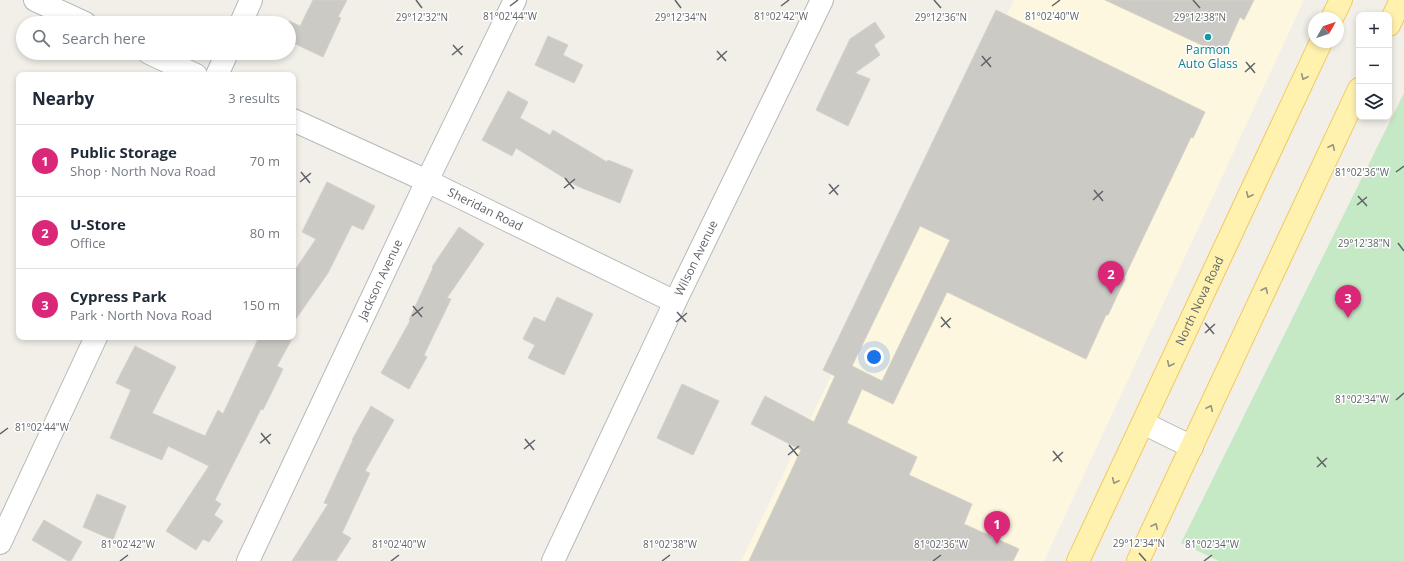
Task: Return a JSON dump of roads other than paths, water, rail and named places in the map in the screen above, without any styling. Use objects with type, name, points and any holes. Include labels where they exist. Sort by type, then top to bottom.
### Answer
[{"type":"main road","points":[[1335,12],[1340,0]]},
{"type":"main road","points":[[1392,19],[1401,0]]},
{"type":"main road","name":"North Nova Road","points":[[1078,561],[1318,48]]},
{"type":"main road","points":[[1138,561],[1356,95]]},
{"type":"street","points":[[35,0],[69,16]]},
{"type":"street","points":[[244,16],[251,0]]},
{"type":"street","name":"Jackson Avenue","points":[[248,561],[427,181],[515,0]]},
{"type":"street","name":"Wilson Avenue","points":[[553,561],[675,302],[822,0]]},
{"type":"street","points":[[164,60],[190,72]]},
{"type":"street","points":[[218,72],[224,60]]},
{"type":"street","name":"Sheridan Road","points":[[296,121],[427,181],[675,302]]},
{"type":"street","points":[[0,543],[95,340]]},
{"type":"street","points":[[1143,423],[1192,447]]},
{"type":"place","name":"Parmon Auto Glass","points":[[1208,37]]},
{"type":"place","name":"U-Store","points":[[1111,294]]},
{"type":"place","name":"Cypress Park","points":[[1348,318]]},
{"type":"place","name":"Public Storage","points":[[997,544]]}]
